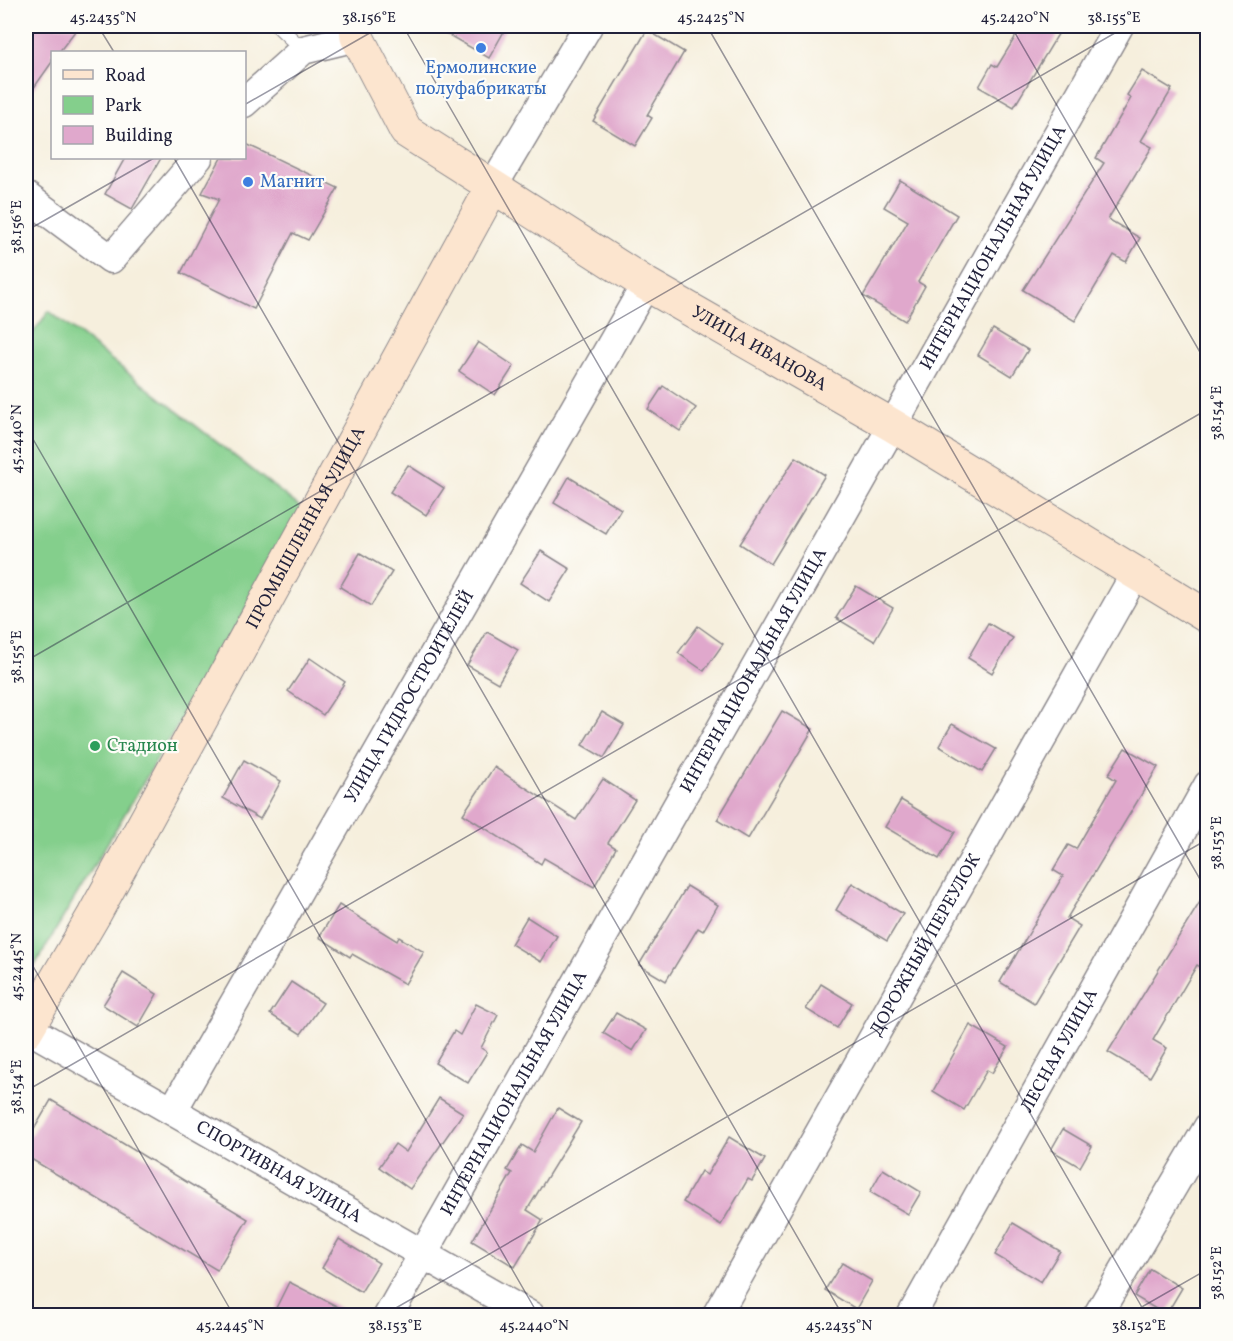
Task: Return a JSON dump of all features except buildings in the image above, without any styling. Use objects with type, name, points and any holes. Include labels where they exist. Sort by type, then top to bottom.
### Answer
[{"type":"street","name":"ПРОМЫШЛЕННАЯ УЛИЦА","points":[[26,1029],[94,915],[492,188],[588,26]]},
{"type":"street","name":"ИНТЕРНАЦИОНАЛЬНАЯ УЛИЦА","points":[[388,1316],[1119,26]]},
{"type":"street","points":[[246,101],[303,50],[357,31]]},
{"type":"street","name":"УЛИЦА ИВАНОВА","points":[[357,31],[406,131],[492,188],[646,284],[892,425],[1135,574],[1208,616]]},
{"type":"street","points":[[26,196],[111,259],[197,159]]},
{"type":"street","name":"УЛИЦА ГИДРОСТРОИТЕЛЕЙ","points":[[173,1110],[646,284]]},
{"type":"street","name":"ДОРОЖНЫЙ ПЕРЕУЛОК","points":[[716,1316],[1135,574]]},
{"type":"street","name":"ЛЕСНАЯ УЛИЦА","points":[[911,1316],[1208,785]]},
{"type":"street","name":"СПОРТИВНАЯ УЛИЦА","points":[[26,1029],[173,1110],[531,1316]]},
{"type":"street","points":[[1097,1316],[1208,1127]]},
{"type":"lane","points":[[278,26],[303,50]]},
{"type":"green space","name":"Стадион","points":[[49,311],[305,511],[26,980],[26,342]]},
{"type":"place","name":"Ермолинские полуфабрикаты","points":[[481,48]]},
{"type":"place","name":"Магнит","points":[[248,182]]},
{"type":"place","name":"Стадион","points":[[95,746]]}]
